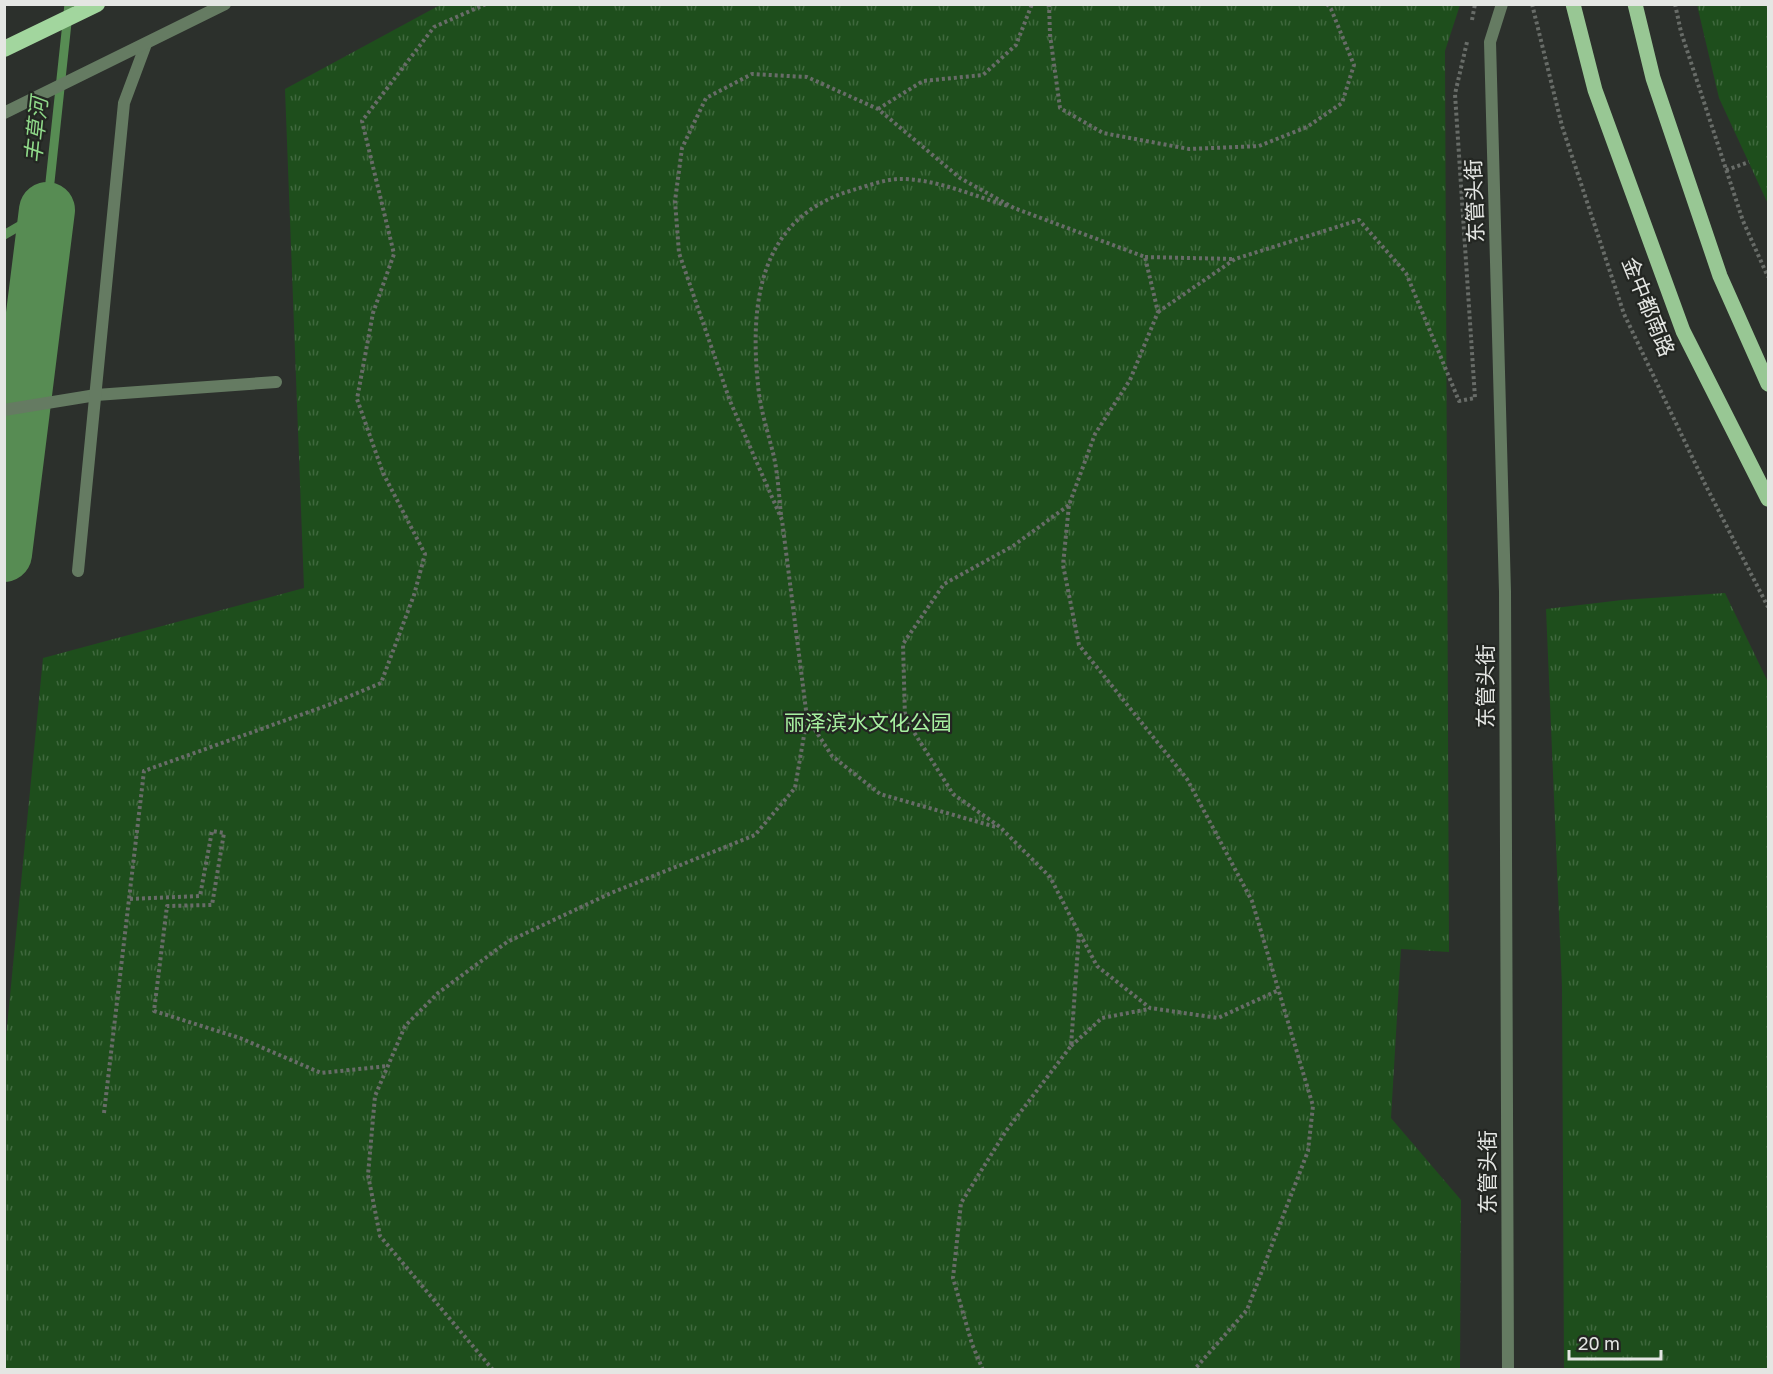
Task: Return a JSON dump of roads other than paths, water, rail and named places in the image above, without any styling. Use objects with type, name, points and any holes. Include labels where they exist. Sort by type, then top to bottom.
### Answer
[{"type":"highway","points":[[4,49],[90,8]]},
{"type":"main road","name":"金中都南路","points":[[1573,4],[1595,90],[1683,331],[1768,499]]},
{"type":"main road","points":[[1635,4],[1653,78],[1720,276],[1768,384]]},
{"type":"street","points":[[4,113],[225,4]]},
{"type":"street","name":"东管头街","points":[[1502,4],[1490,42],[1505,592],[1508,1370]]},
{"type":"street","points":[[78,571],[124,103],[146,44]]},
{"type":"street","points":[[4,410],[96,395],[276,382]]},
{"type":"waterway","name":"丰草河","points":[[4,235],[47,210],[69,4]]},
{"type":"waterway","points":[[4,554],[47,210]]},
{"type":"park label","name":"丽泽滨水文化公园","points":[[868,723]]}]
